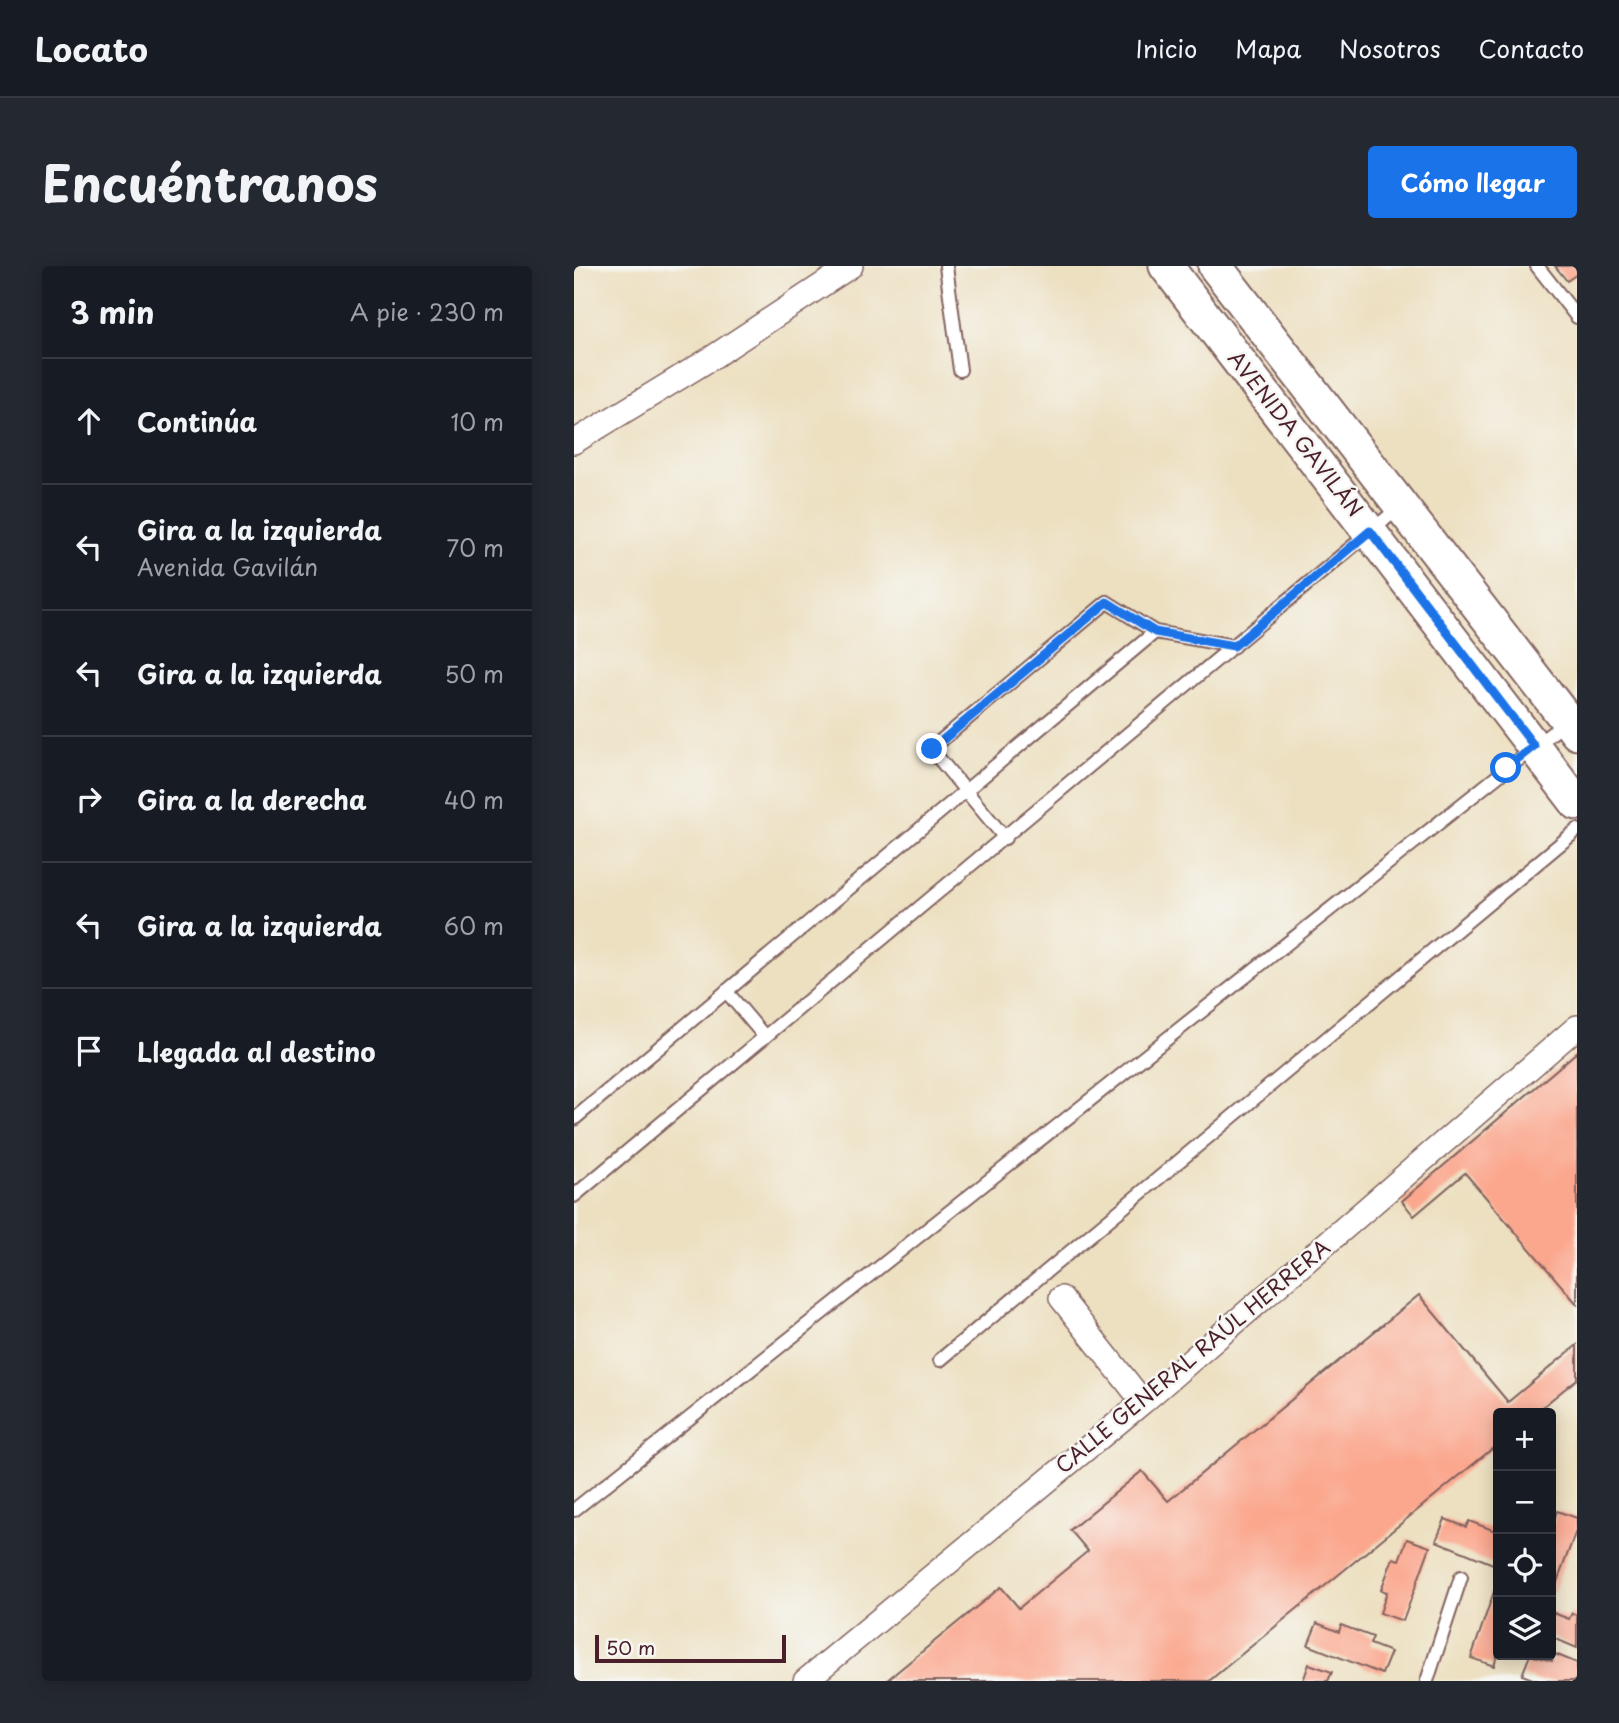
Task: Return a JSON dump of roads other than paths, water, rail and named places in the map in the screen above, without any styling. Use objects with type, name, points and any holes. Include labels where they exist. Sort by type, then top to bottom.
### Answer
[{"type":"main road","name":"AVENIDA GAVILÁN","points":[[1166,266],[1577,803]]},
{"type":"main road","name":"AVENIDA GAVILÁN","points":[[1215,266],[1572,727]]},
{"type":"street","points":[[574,442],[710,359],[851,266]]},
{"type":"street","name":"CALLE GENERAL RAÚL HERRERA","points":[[805,1681],[1143,1402],[1577,1027]]},
{"type":"street","points":[[1061,1297],[1143,1402]]},
{"type":"lane","points":[[946,266],[960,370]]},
{"type":"lane","points":[[1537,266],[1577,317]]},
{"type":"lane","points":[[574,1196],[1402,506]]},
{"type":"lane","points":[[1005,838],[932,749],[942,740],[1107,602],[1155,632],[1234,646]]},
{"type":"lane","points":[[574,1119],[1155,632]]},
{"type":"lane","points":[[574,1510],[1534,746],[1572,727]]},
{"type":"lane","points":[[940,1360],[1577,830]]},
{"type":"lane","points":[[726,991],[765,1037]]},
{"type":"lane","points":[[1427,1681],[1461,1577]]}]
